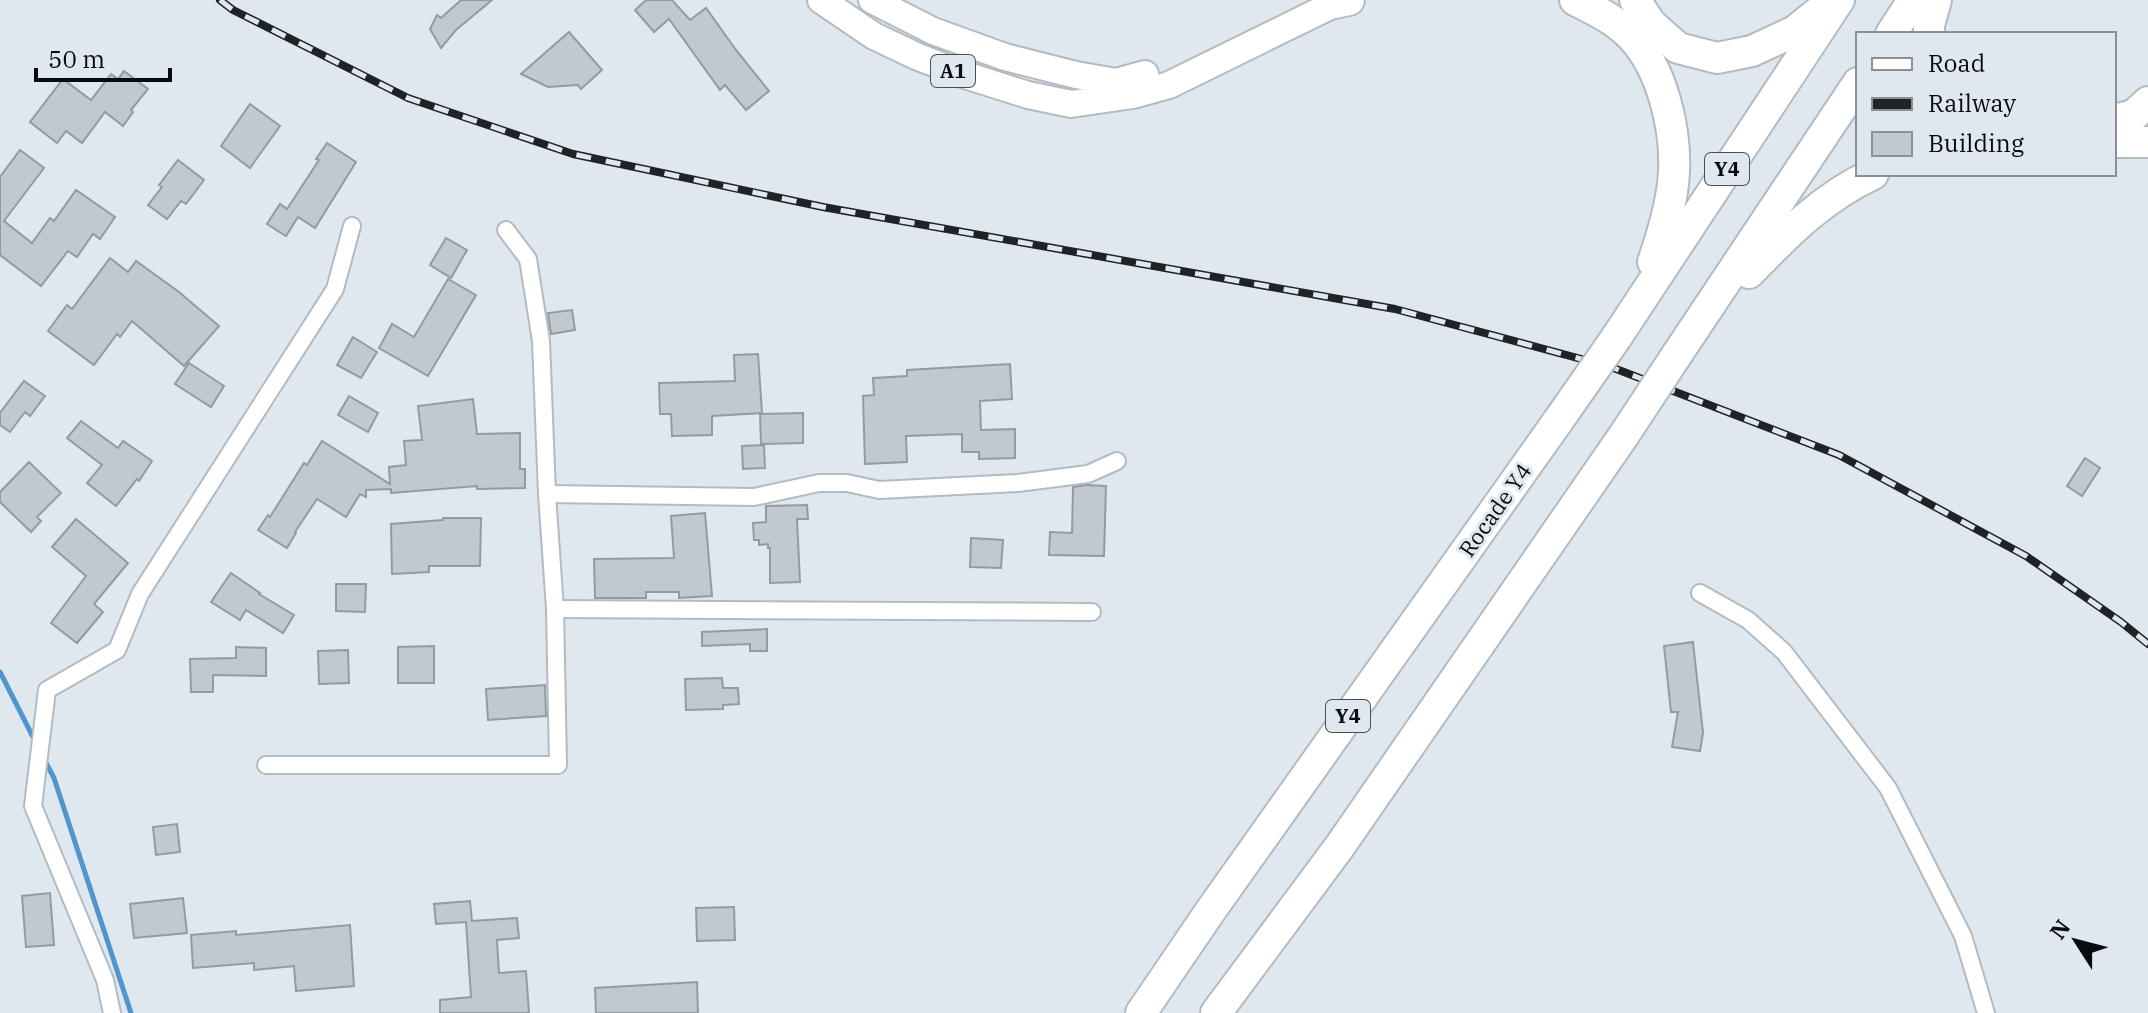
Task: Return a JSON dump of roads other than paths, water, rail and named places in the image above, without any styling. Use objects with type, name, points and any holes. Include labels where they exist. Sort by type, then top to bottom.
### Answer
[{"type":"highway","points":[[1575,0],[1602,13],[1630,34],[1646,53],[1657,77],[1671,124],[1674,172],[1665,229],[1638,304]]},
{"type":"highway","points":[[1635,0],[1651,24],[1678,48],[1717,58],[1752,51],[1795,31],[1837,0]]},
{"type":"highway","name":"Rocade Y4","points":[[1141,1013],[1217,900],[1616,338],[1837,0]]},
{"type":"highway","points":[[1892,32],[1913,0]]},
{"type":"highway","points":[[1929,32],[1936,0]]},
{"type":"highway","points":[[1216,1013],[1340,846],[1624,435],[1856,86]]},
{"type":"highway","points":[[2116,120],[2134,115],[2148,102]]},
{"type":"highway","points":[[2116,142],[2148,142]]},
{"type":"highway","points":[[1702,319],[1798,223],[1850,185],[1869,176]]},
{"type":"main road","name":"A1","points":[[821,0],[874,36],[916,56],[1028,95],[1071,104],[1133,95],[1169,85],[1342,1]]},
{"type":"main road","name":"A1","points":[[872,0],[933,31],[1005,57],[1116,82],[1193,57],[1303,0]]},
{"type":"street","points":[[112,1013],[105,980],[33,806],[47,690],[117,650],[140,594],[335,289],[352,226]]},
{"type":"street","points":[[266,765],[558,765],[555,609],[541,341],[528,259],[506,230]]},
{"type":"street","points":[[547,494],[754,497],[819,483],[847,483],[879,490],[1018,483],[1088,474],[1117,461]]},
{"type":"street","points":[[1700,593],[1748,620],[1784,652],[1888,788],[1963,936],[1986,1013]]},
{"type":"street","points":[[555,609],[1092,612]]},
{"type":"waterway","points":[[0,672],[35,741]]},
{"type":"waterway","points":[[43,757],[54,778],[131,1013]]},
{"type":"railway","points":[[220,0],[233,10],[408,98],[573,154],[823,207],[1395,309],[1611,367],[1839,455],[2026,556],[2148,644]]}]
